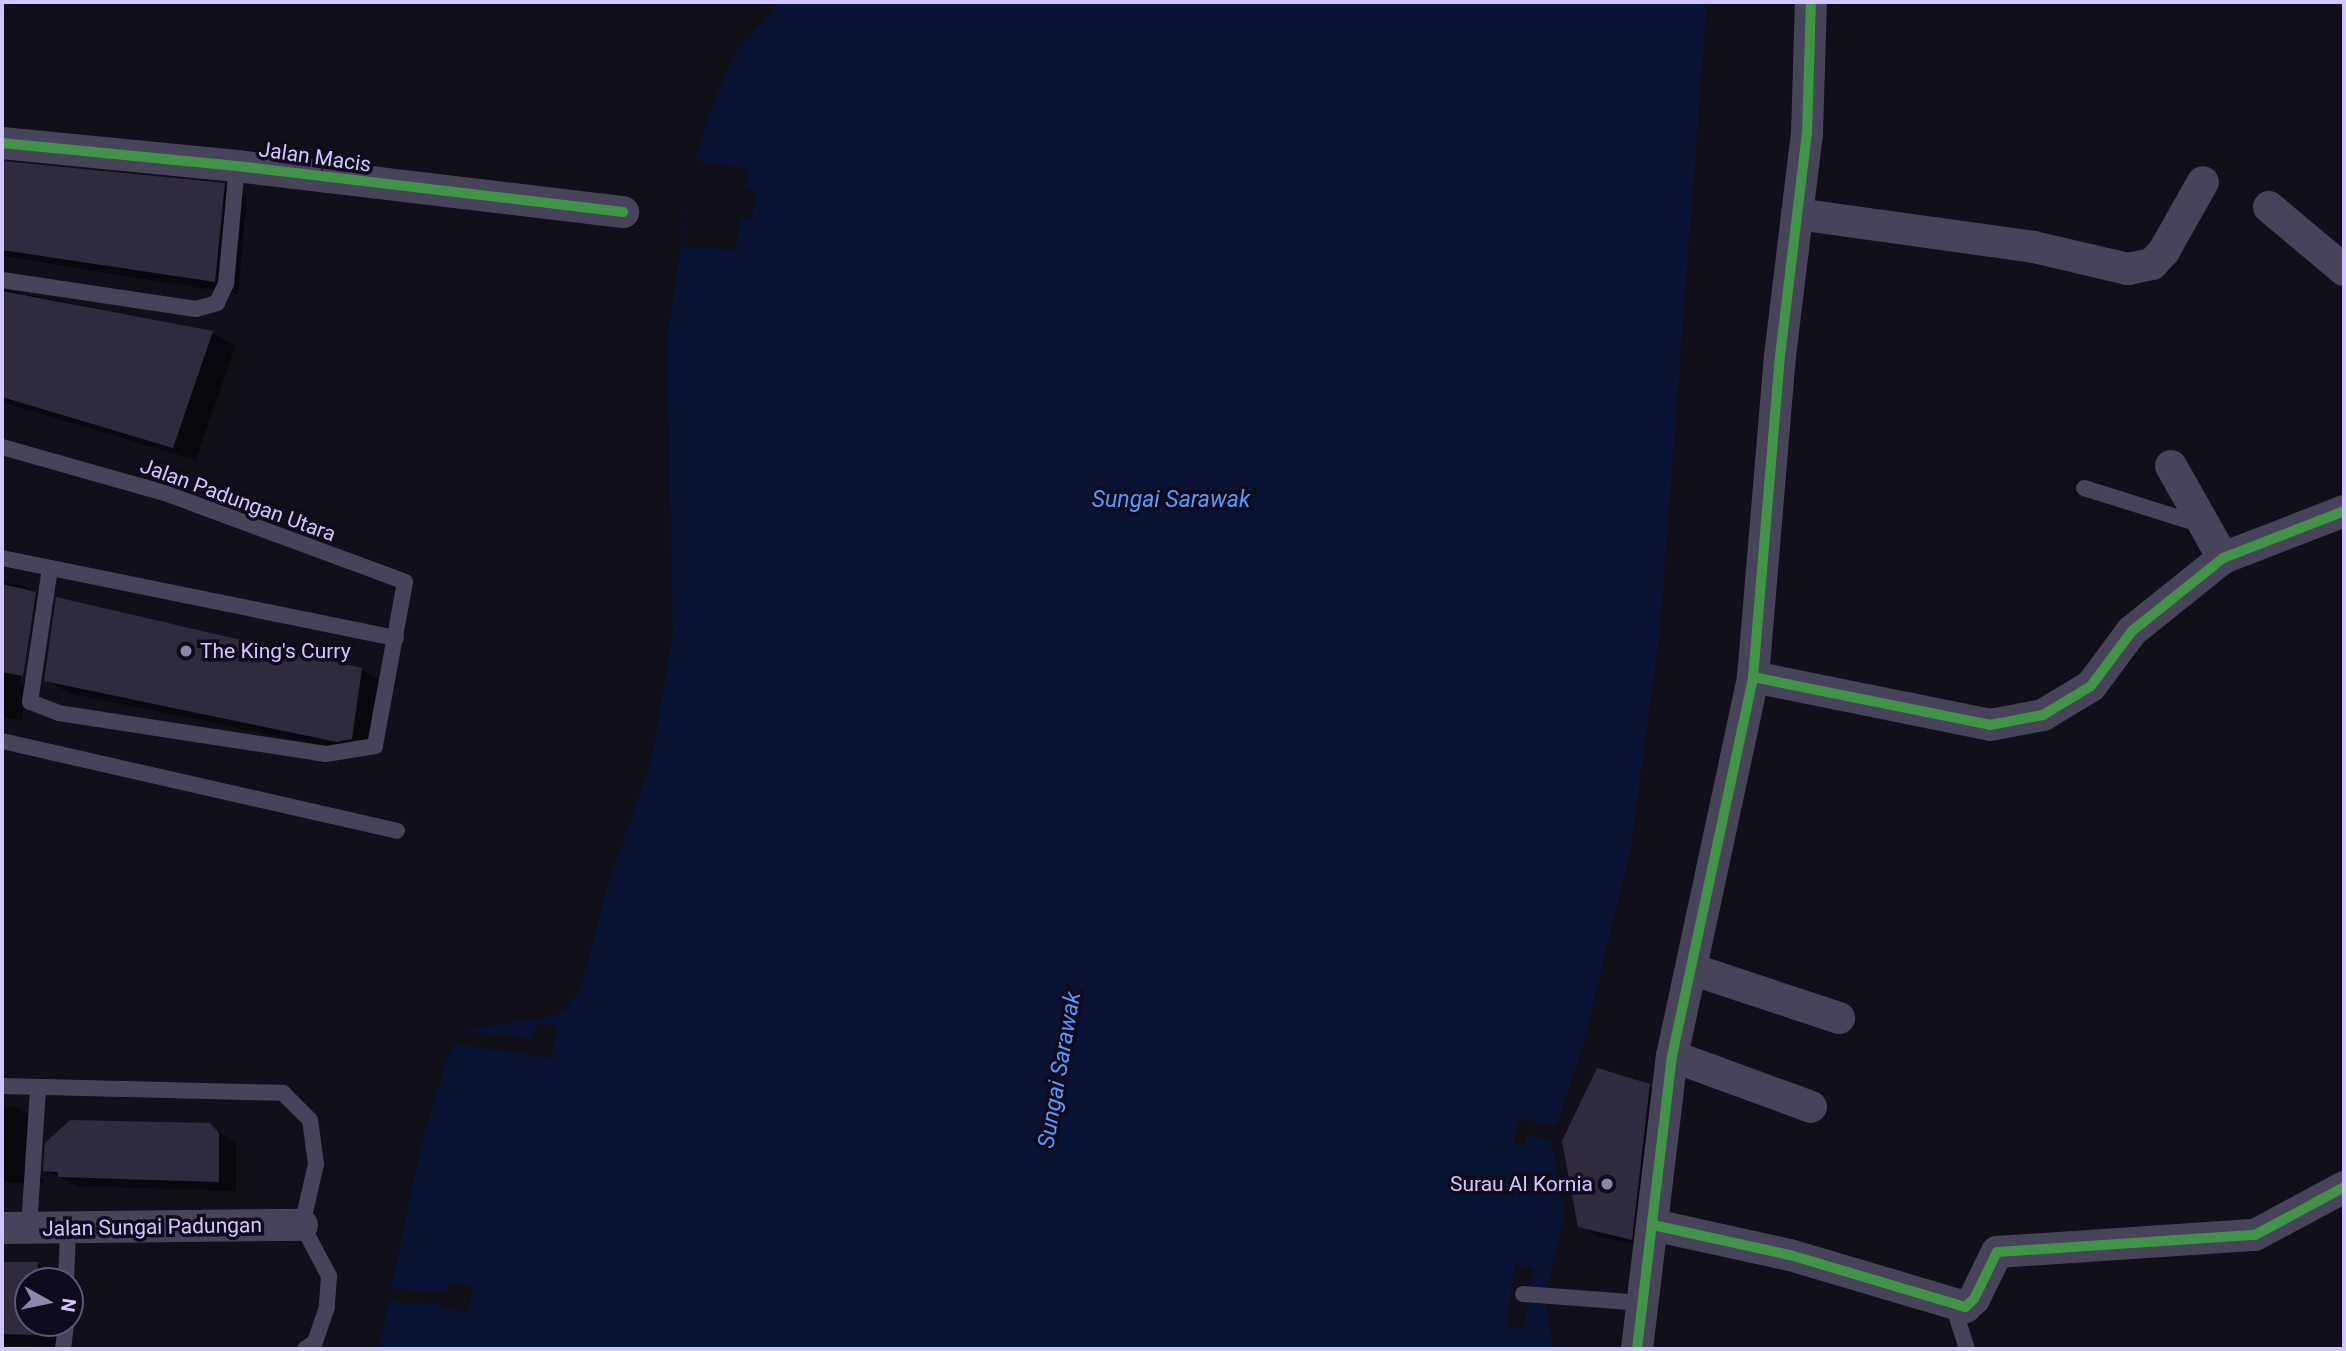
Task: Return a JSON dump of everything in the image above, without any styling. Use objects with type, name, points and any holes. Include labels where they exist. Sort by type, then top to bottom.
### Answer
[{"type":"street","points":[[1641,1349],[1643,1303],[1672,1056],[1754,677],[1797,214],[1807,134],[1811,2]]},
{"type":"street","name":"Jalan Macis","points":[[2,143],[237,166],[624,212]]},
{"type":"street","points":[[1797,214],[2034,247],[2128,269],[2152,264],[2164,251],[2203,182]]},
{"type":"street","points":[[2269,207],[2344,270]]},
{"type":"street","points":[[2171,466],[2223,558]]},
{"type":"street","points":[[1754,677],[1990,724],[2043,715],[2091,686],[2133,631],[2223,558],[2344,511]]},
{"type":"street","points":[[1691,969],[1839,1018]]},
{"type":"street","points":[[1672,1056],[1811,1107]]},
{"type":"street","points":[[1653,1225],[1790,1255],[1965,1307],[1974,1299],[1997,1252],[2255,1235],[2344,1187]]},
{"type":"street","name":"Jalan Sungai Padungan","points":[[15,1228],[302,1225]]},
{"type":"lane","points":[[2,279],[196,309],[216,303],[226,284],[237,166]]},
{"type":"lane","name":"Jalan Padungan Utara","points":[[2,447],[165,494],[405,583],[375,746],[363,751],[326,754],[59,713],[30,702],[50,568]]},
{"type":"lane","points":[[2084,488],[2205,526]]},
{"type":"lane","points":[[2,558],[396,638]]},
{"type":"lane","points":[[2,741],[397,831]]},
{"type":"lane","points":[[2,1086],[283,1093],[310,1120],[316,1164],[302,1225],[329,1276],[327,1307],[315,1342],[305,1349]]},
{"type":"lane","points":[[15,1228],[38,1088]]},
{"type":"lane","points":[[67,1267],[68,1228]]},
{"type":"lane","points":[[1523,1294],[1643,1303]]},
{"type":"lane","points":[[1953,1305],[1967,1349]]},
{"type":"water","name":"Sungai Sarawak","points":[[780,2],[1707,2],[1660,630],[1631,848],[1583,1045],[1551,1141],[1565,1213],[1545,1295],[1553,1349],[379,1349],[421,1146],[447,1059],[463,1031],[553,1016],[565,1010],[580,991],[608,885],[652,759],[673,634],[667,339],[695,160],[716,96],[739,48]]},
{"type":"pier","points":[[695,160],[748,169],[746,188],[757,191],[752,219],[741,219],[735,250],[683,247]]},
{"type":"pier","points":[[537,1023],[558,1027],[551,1058],[456,1044],[463,1031],[533,1039]]},
{"type":"pier","points":[[1519,1118],[1556,1126],[1551,1141],[1527,1134],[1525,1146],[1513,1144]]},
{"type":"pier","points":[[1515,1265],[1533,1268],[1531,1285],[1546,1287],[1544,1305],[1528,1303],[1524,1328],[1506,1325]]},
{"type":"pier","points":[[447,1283],[473,1287],[468,1312],[439,1308],[440,1304],[389,1302],[390,1289],[445,1291]]},
{"type":"building","points":[[2,161],[225,183],[215,282],[2,250]]},
{"type":"building","points":[[2,291],[213,331],[173,448],[2,397]]},
{"type":"building","points":[[2,584],[36,592],[23,676],[2,672]]},
{"type":"building","points":[[56,597],[362,668],[352,739],[337,742],[44,681]]},
{"type":"building","name":"Surau Al Kornia","points":[[1597,1068],[1650,1084],[1632,1240],[1578,1227],[1562,1141]]},
{"type":"building","points":[[70,1120],[210,1123],[219,1133],[219,1182],[58,1177],[58,1172],[43,1171],[45,1143]]},
{"type":"building","points":[[2,1262],[38,1262],[38,1267],[14,1267],[14,1334],[2,1334]]},
{"type":"cycle path","points":[[1637,1349],[1672,1056],[1753,677],[1780,356],[1807,134],[1811,2]]},
{"type":"cycle path","points":[[2,143],[237,166],[623,212]]},
{"type":"cycle path","points":[[1753,677],[1990,725],[2043,715],[2091,686],[2132,631],[2223,558],[2344,511]]},
{"type":"cycle path","points":[[1653,1225],[1790,1255],[1965,1307],[1974,1299],[1997,1252],[2255,1235],[2344,1187]]},
{"type":"place","name":"The King's Curry","points":[[186,651]]},
{"type":"place","name":"Surau Al Kornia","points":[[1607,1184]]}]
